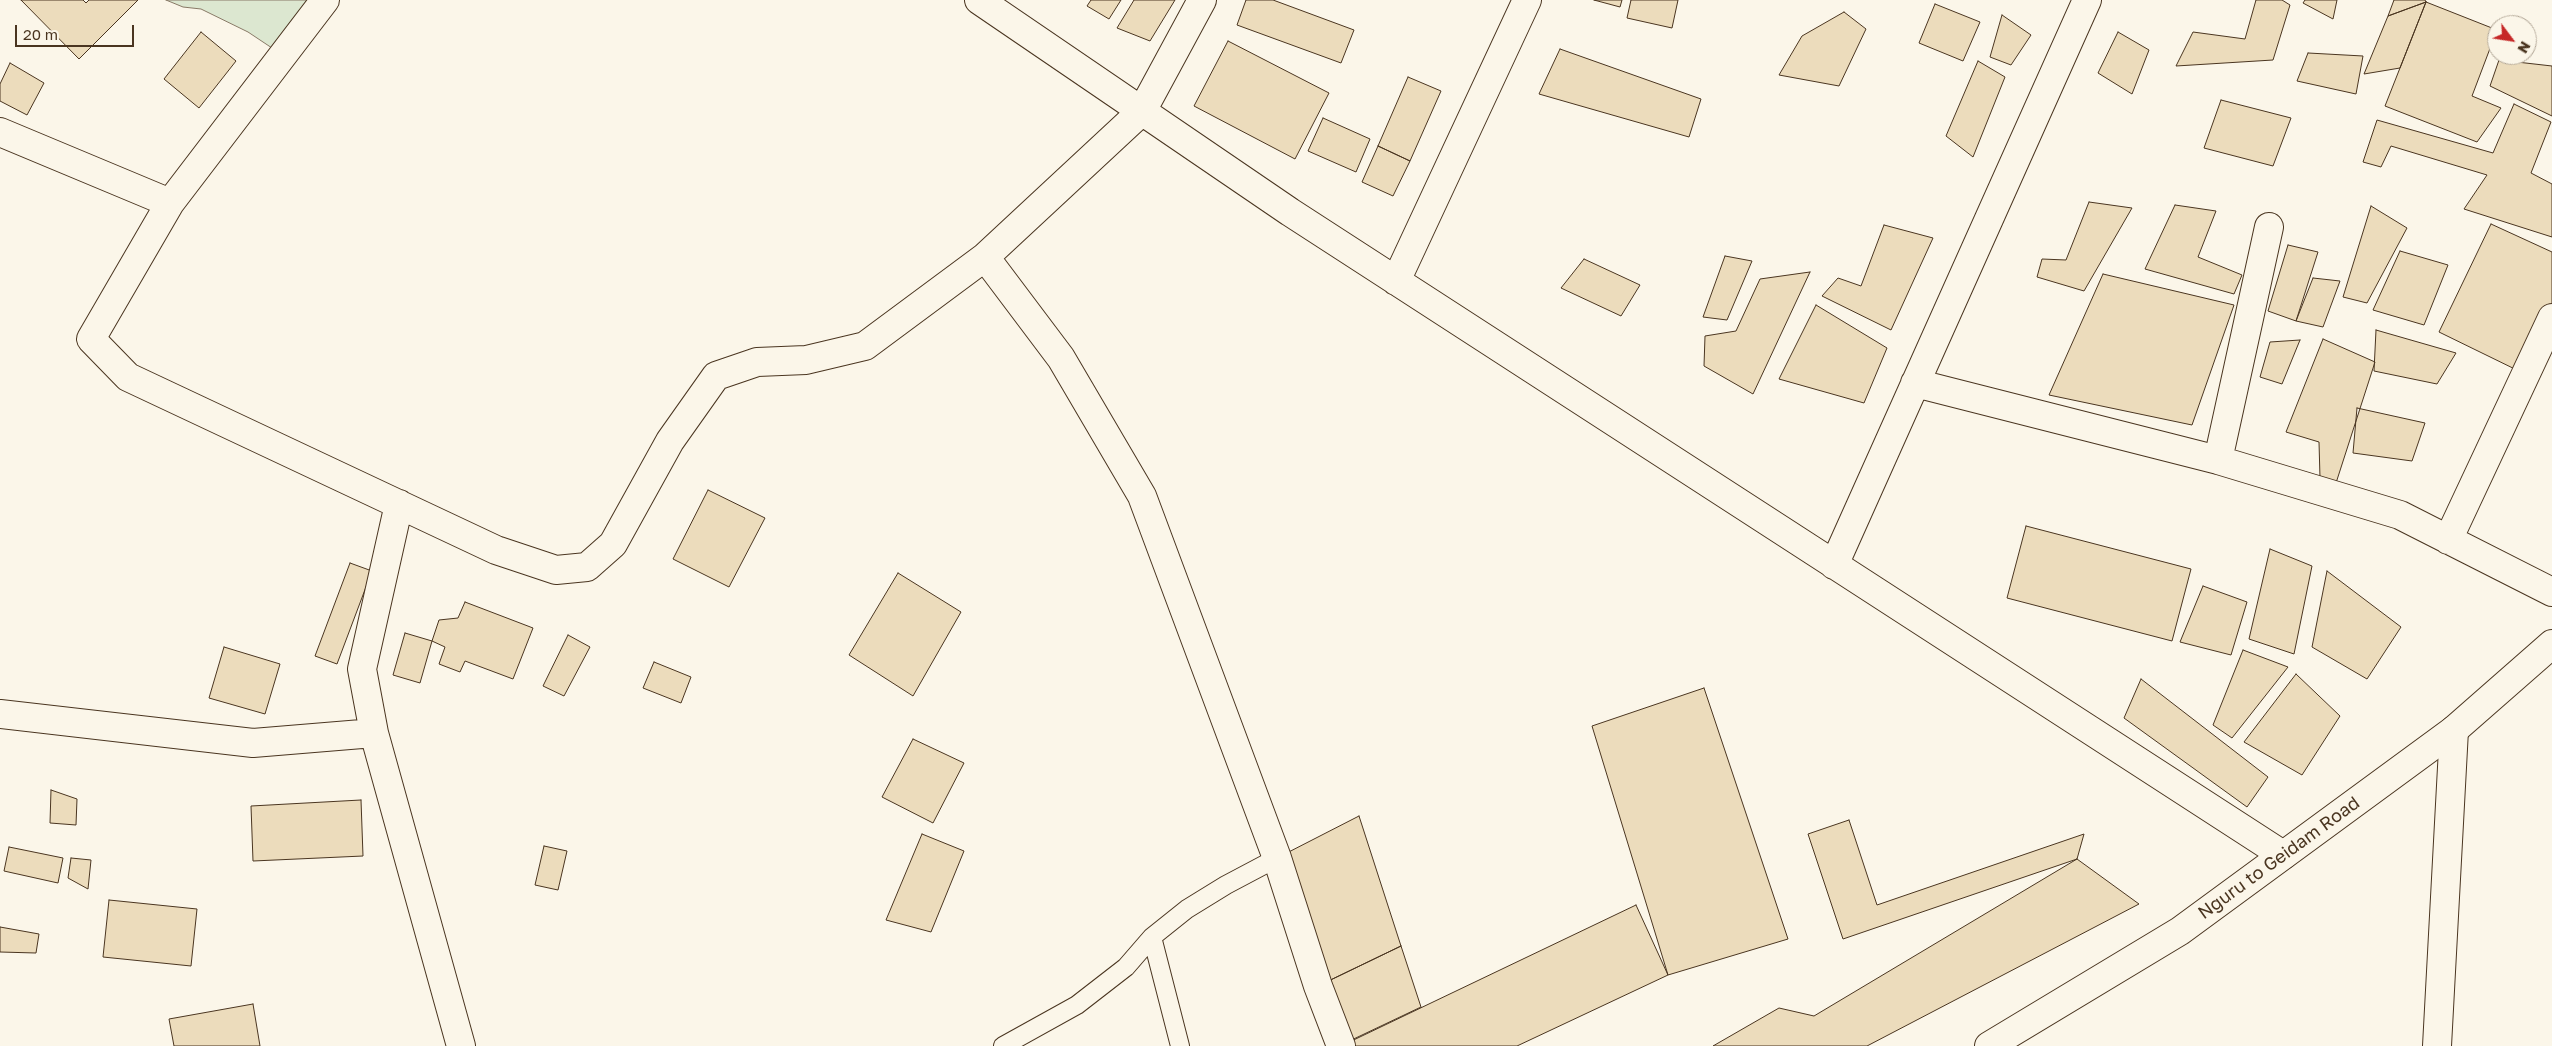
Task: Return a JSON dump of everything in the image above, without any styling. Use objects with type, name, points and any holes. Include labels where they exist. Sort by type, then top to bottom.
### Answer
[{"type":"street","points":[[325,0],[170,203],[91,339],[128,377],[496,550],[556,570],[587,568],[613,544],[670,441],[716,376],[758,362],[806,360],[865,346],[985,257],[1142,111],[1202,0]]},
{"type":"street","points":[[979,0],[1396,281],[2283,855]]},
{"type":"street","points":[[1396,281],[1527,0]]},
{"type":"street","points":[[1834,565],[2087,0]]},
{"type":"street","points":[[0,132],[170,203]]},
{"type":"street","points":[[2218,460],[2268,227]]},
{"type":"street","points":[[985,257],[1061,358],[1142,496],[1278,858],[1318,986],[1341,1046]]},
{"type":"street","points":[[2448,540],[2552,318]]},
{"type":"street","points":[[1915,383],[2218,460],[2400,515],[2552,592]]},
{"type":"street","points":[[398,504],[362,669],[374,733],[461,1046]]},
{"type":"street","name":"Nguru to Geidam Road","points":[[1989,1046],[2180,931],[2454,730],[2552,644]]},
{"type":"street","points":[[0,714],[253,743],[374,733]]},
{"type":"street","points":[[2437,1046],[2454,730]]},
{"type":"lane","points":[[1003,1046],[1078,1005],[1126,967],[1152,937],[1187,910],[1226,884],[1278,858]]},
{"type":"lane","points":[[1152,937],[1180,1046]]},
{"type":"green space","points":[[166,0],[313,0],[275,50],[248,32],[201,9],[183,7]]},
{"type":"building","points":[[21,0],[83,0],[86,3],[89,0],[138,0],[79,59]]},
{"type":"building","points":[[1091,0],[1121,0],[1109,19],[1087,6]]},
{"type":"building","points":[[1134,0],[1175,0],[1150,41],[1117,28]]},
{"type":"building","points":[[1246,0],[1273,0],[1354,30],[1341,63],[1237,25]]},
{"type":"building","points":[[1594,0],[1622,0],[1620,7]]},
{"type":"building","points":[[1631,0],[1678,0],[1672,28],[1627,18]]},
{"type":"building","points":[[2256,0],[2282,0],[2290,5],[2273,60],[2176,66],[2193,32],[2245,39]]},
{"type":"building","points":[[2305,0],[2337,0],[2333,19],[2303,3]]},
{"type":"building","points":[[2394,0],[2425,0],[2426,2],[2388,16]]},
{"type":"building","points":[[2426,2],[2487,26],[2487,56],[2472,96],[2501,108],[2477,142],[2385,106]]},
{"type":"building","points":[[2426,2],[2400,68],[2364,74],[2388,16]]},
{"type":"building","points":[[1935,4],[1980,22],[1963,61],[1919,43]]},
{"type":"building","points":[[1844,12],[1866,29],[1839,86],[1779,75],[1802,36]]},
{"type":"building","points":[[2002,15],[2031,35],[2011,65],[1990,57]]},
{"type":"building","points":[[201,32],[236,61],[199,108],[164,79]]},
{"type":"building","points":[[2118,32],[2149,50],[2132,94],[2098,73]]},
{"type":"building","points":[[1228,41],[1329,93],[1295,159],[1194,106]]},
{"type":"building","points":[[1560,49],[1701,99],[1689,137],[1539,94]]},
{"type":"building","points":[[2308,53],[2363,56],[2356,94],[2297,81]]},
{"type":"building","points":[[1978,61],[2005,77],[1973,157],[1946,136]]},
{"type":"building","points":[[10,63],[44,83],[27,115],[0,101],[0,84]]},
{"type":"building","points":[[2497,65],[2552,66],[2552,116],[2490,86]]},
{"type":"building","points":[[1408,77],[1441,91],[1410,161],[1378,146]]},
{"type":"building","points":[[2221,100],[2291,118],[2273,166],[2204,148]]},
{"type":"building","points":[[2514,104],[2551,122],[2531,173],[2552,184],[2552,237],[2464,209],[2487,175],[2391,146],[2381,167],[2363,162],[2377,120],[2493,153]]},
{"type":"building","points":[[1323,118],[1370,139],[1356,172],[1308,151]]},
{"type":"building","points":[[1378,146],[1410,161],[1393,196],[1362,182]]},
{"type":"building","points":[[2089,202],[2132,208],[2084,291],[2037,277],[2042,259],[2066,260]]},
{"type":"building","points":[[2175,205],[2216,211],[2198,257],[2242,275],[2234,294],[2145,269]]},
{"type":"building","points":[[2371,206],[2407,228],[2367,303],[2343,297]]},
{"type":"building","points":[[2491,224],[2552,252],[2552,318],[2525,374],[2439,332]]},
{"type":"building","points":[[1884,225],[1933,238],[1891,330],[1822,296],[1838,278],[1861,286]]},
{"type":"building","points":[[2288,245],[2318,252],[2296,321],[2268,311]]},
{"type":"building","points":[[2400,251],[2448,265],[2424,325],[2373,310]]},
{"type":"building","points":[[1725,256],[1752,261],[1727,320],[1703,317]]},
{"type":"building","points":[[1584,259],[1640,285],[1621,316],[1561,288]]},
{"type":"building","points":[[1810,272],[1753,394],[1704,366],[1705,336],[1736,331],[1760,279]]},
{"type":"building","points":[[2103,274],[2234,305],[2192,425],[2049,395]]},
{"type":"building","points":[[2313,278],[2340,281],[2323,327],[2296,321]]},
{"type":"building","points":[[1816,305],[1887,348],[1864,403],[1779,379]]},
{"type":"building","points":[[2376,330],[2456,353],[2437,384],[2374,371]]},
{"type":"building","points":[[2323,339],[2375,362],[2336,483],[2320,478],[2319,442],[2286,432]]},
{"type":"building","points":[[2300,340],[2282,384],[2260,377],[2270,342]]},
{"type":"building","points":[[2357,408],[2425,423],[2412,461],[2353,453]]},
{"type":"building","points":[[708,490],[765,518],[729,587],[673,559]]},
{"type":"building","points":[[2026,526],[2191,569],[2172,641],[2007,598]]},
{"type":"building","points":[[2270,549],[2312,566],[2294,654],[2249,639]]},
{"type":"building","points":[[350,563],[372,571],[337,664],[315,656]]},
{"type":"building","points":[[2327,571],[2401,627],[2367,679],[2312,647]]},
{"type":"building","points":[[898,573],[961,612],[913,696],[849,655]]},
{"type":"building","points":[[2203,586],[2247,602],[2231,655],[2180,642]]},
{"type":"building","points":[[465,602],[533,628],[513,679],[465,661],[460,672],[439,664],[445,647],[432,641],[439,620],[458,618]]},
{"type":"building","points":[[405,633],[432,641],[420,683],[393,675]]},
{"type":"building","points":[[568,635],[590,647],[564,696],[543,686]]},
{"type":"building","points":[[224,647],[280,664],[265,714],[209,698]]},
{"type":"building","points":[[2243,650],[2288,667],[2232,738],[2213,725]]},
{"type":"building","points":[[654,662],[691,677],[681,703],[643,688]]},
{"type":"building","points":[[2296,674],[2340,716],[2302,775],[2244,742]]},
{"type":"building","points":[[2141,679],[2268,777],[2247,807],[2124,718]]},
{"type":"building","points":[[1704,688],[1788,939],[1668,975],[1592,726]]},
{"type":"building","points":[[913,739],[964,763],[933,823],[882,797]]},
{"type":"building","points":[[51,790],[77,799],[76,825],[50,823]]},
{"type":"building","points":[[361,800],[363,856],[253,861],[251,806]]},
{"type":"building","points":[[1359,816],[1401,946],[1318,986],[1277,858]]},
{"type":"building","points":[[1849,820],[1877,905],[2084,834],[2077,859],[1843,939],[1808,834]]},
{"type":"building","points":[[922,834],[964,851],[931,932],[886,920]]},
{"type":"building","points":[[544,846],[567,851],[558,890],[535,885]]},
{"type":"building","points":[[9,847],[63,858],[58,883],[4,871]]},
{"type":"building","points":[[71,858],[91,860],[88,889],[68,878]]},
{"type":"building","points":[[2077,859],[2139,904],[1867,1046],[1713,1046],[1779,1008],[1814,1016]]},
{"type":"building","points":[[109,900],[197,909],[191,966],[103,957]]},
{"type":"building","points":[[1636,905],[1668,975],[1517,1046],[1341,1046]]},
{"type":"building","points":[[0,927],[39,934],[36,953],[0,952]]},
{"type":"building","points":[[1401,946],[1421,1007],[1341,1045],[1318,986]]},
{"type":"building","points":[[253,1004],[260,1046],[174,1046],[169,1019]]}]
